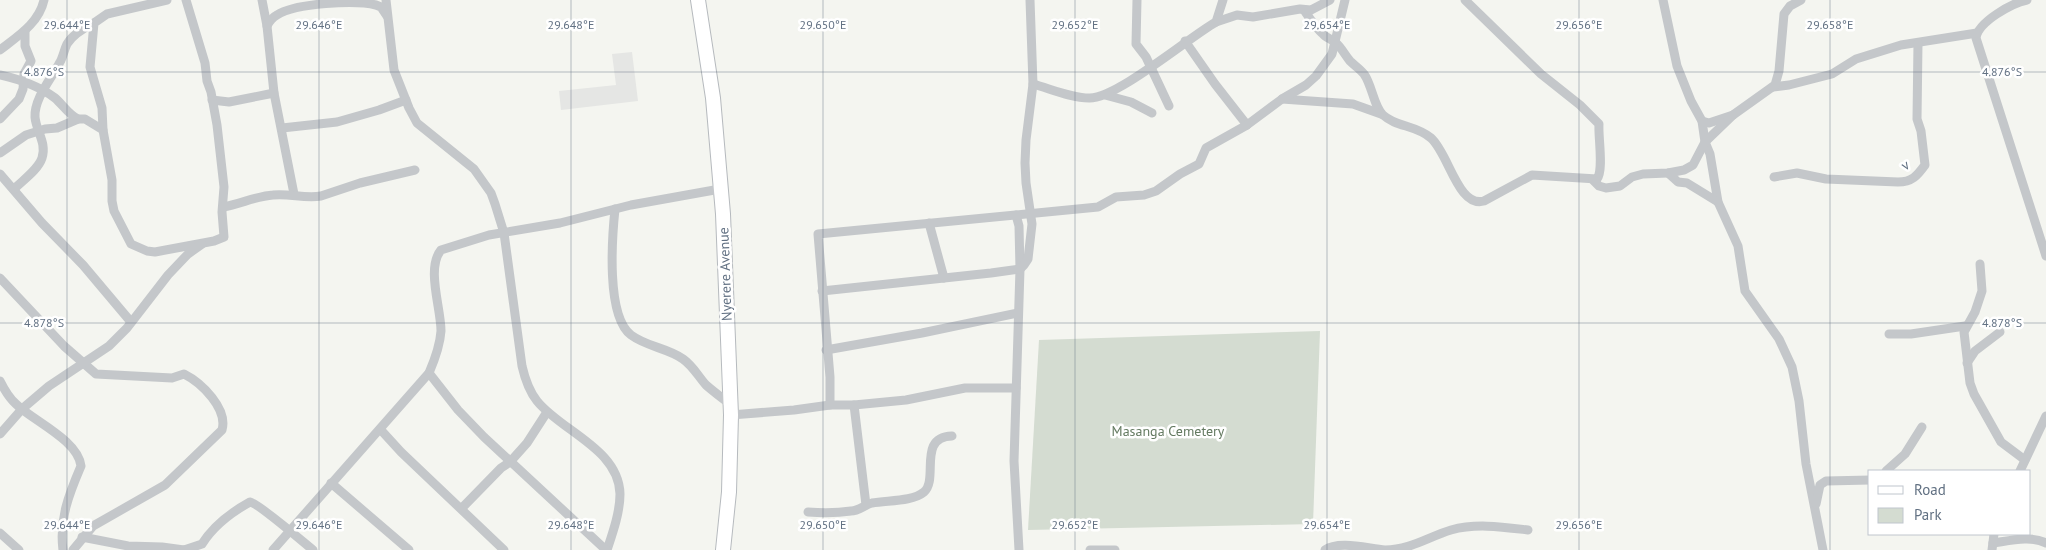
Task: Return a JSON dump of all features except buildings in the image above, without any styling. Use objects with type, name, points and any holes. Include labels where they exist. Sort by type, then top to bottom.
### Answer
[{"type":"main road","name":"Nyerere Avenue","points":[[698,0],[713,98],[723,214],[731,410],[729,492],[723,550]]},
{"type":"street","points":[[0,50],[25,31],[38,17],[44,0]]},
{"type":"street","points":[[14,189],[42,159],[43,143],[35,114],[44,90],[56,71],[67,45],[81,30],[107,14],[167,0]]},
{"type":"street","points":[[94,23],[90,67],[102,108],[103,130],[111,175],[114,211],[131,244],[147,251],[155,252],[224,238],[222,212],[223,177],[216,116],[207,81],[205,62],[186,0]]},
{"type":"street","points":[[262,0],[267,26],[274,93],[294,194]]},
{"type":"street","points":[[386,0],[394,70],[417,123],[474,169],[490,192],[504,233],[522,366],[528,386],[547,412],[595,449],[615,473],[620,493],[619,506],[607,550],[510,462],[458,410],[429,373]]},
{"type":"street","points":[[822,291],[1020,269],[1024,266],[1028,259],[1032,214],[1026,183],[1025,163],[1033,84],[1030,0]]},
{"type":"street","points":[[1137,0],[1136,44],[1146,57],[1169,106]]},
{"type":"street","points":[[1216,22],[1223,0]]},
{"type":"street","points":[[1033,84],[1091,99],[1114,91],[1185,41],[1216,22],[1236,15],[1253,17],[1300,9],[1312,10],[1330,0]]},
{"type":"street","points":[[830,405],[818,234],[1098,207],[1116,197],[1144,195],[1156,191],[1180,174],[1199,164],[1206,148],[1247,126],[1316,76],[1329,60],[1336,43],[1344,0]]},
{"type":"street","points":[[1282,99],[1353,104],[1381,114],[1397,124],[1414,128],[1431,138],[1442,151],[1457,184],[1464,195],[1474,202],[1490,198],[1532,175],[1593,180],[1599,178],[1601,169],[1598,124],[1580,105],[1541,74],[1464,0]]},
{"type":"street","points":[[1663,0],[1677,66],[1691,101],[1702,121],[1718,202],[1738,246],[1745,291],[1779,339],[1792,367],[1799,401],[1806,464],[1816,506],[1823,550]]},
{"type":"street","points":[[1773,87],[1779,71],[1782,19],[1787,3],[1801,0]]},
{"type":"street","points":[[1593,180],[1599,186],[1606,188],[1620,186],[1632,177],[1643,174],[1684,170],[1693,165],[1706,142],[1734,114],[1773,87],[1832,74],[1856,59],[1901,45],[1977,32],[2000,11],[2027,0]]},
{"type":"street","points":[[267,26],[277,15],[291,10],[346,2],[372,4],[381,7],[389,20]]},
{"type":"street","points":[[1304,10],[1322,34],[1336,43],[1365,75],[1381,114]]},
{"type":"street","points":[[0,118],[19,99],[24,74],[31,61],[26,46],[25,31]]},
{"type":"street","points":[[1977,32],[1977,46],[2046,256]]},
{"type":"street","points":[[1185,41],[1247,126]]},
{"type":"street","name":"v","points":[[1774,177],[1797,173],[1826,179],[1907,182],[1914,178],[1925,165],[1924,144],[1917,119],[1918,43]]},
{"type":"street","points":[[1329,60],[1348,58]]},
{"type":"street","points":[[0,75],[44,90],[62,105],[70,115],[78,119]]},
{"type":"street","points":[[212,100],[229,102],[274,93]]},
{"type":"street","points":[[1104,95],[1131,102],[1152,113]]},
{"type":"street","points":[[282,128],[337,122],[406,100]]},
{"type":"street","points":[[216,116],[222,107],[229,102]]},
{"type":"street","points":[[1702,121],[1709,122],[1734,114]]},
{"type":"street","points":[[0,153],[26,135],[57,128],[78,119],[85,119],[103,130]]},
{"type":"street","points":[[223,207],[268,195],[321,196],[360,183],[415,170]]},
{"type":"street","points":[[1668,173],[1678,182],[1687,183],[1718,202]]},
{"type":"street","points":[[0,174],[42,223],[83,265],[131,322]]},
{"type":"street","points":[[273,550],[429,373],[438,353],[441,333],[440,310],[433,268],[436,255],[441,250],[456,244],[504,233],[720,189]]},
{"type":"street","points":[[615,209],[613,292],[622,325],[632,335],[647,344],[682,358],[698,372],[706,385],[731,410],[794,410],[830,405],[854,405],[906,400],[965,388],[1016,388]]},
{"type":"street","points":[[1016,215],[1019,226],[1020,269],[1014,461],[1019,550]]},
{"type":"street","points":[[929,223],[944,278]]},
{"type":"street","points":[[0,434],[22,409],[49,386],[108,346],[131,322],[168,275],[188,254],[204,242]]},
{"type":"street","points":[[1980,264],[1982,291],[1975,312],[1966,326],[1964,342],[1974,394],[2001,442],[2025,460]]},
{"type":"street","points":[[0,278],[64,346],[96,374],[144,375],[172,378],[184,374],[191,378],[219,406],[224,424],[222,430],[165,486],[93,526],[74,550]]},
{"type":"street","points":[[826,350],[1018,313]]},
{"type":"street","points":[[1889,334],[1910,334],[1966,326]]},
{"type":"street","points":[[1951,327],[1964,342]]},
{"type":"street","points":[[1967,363],[1975,351],[2000,332]]},
{"type":"street","points":[[0,381],[14,403],[46,425],[74,450],[80,460],[81,466],[66,500],[62,516],[62,550]]},
{"type":"street","points":[[854,405],[866,505]]},
{"type":"street","points":[[462,508],[527,443],[547,412]]},
{"type":"street","points":[[2020,470],[2046,416]]},
{"type":"street","points":[[1887,470],[1905,454],[1922,427]]},
{"type":"street","points":[[380,429],[401,452],[504,550]]},
{"type":"street","points":[[808,512],[854,511],[866,505],[910,497],[925,491],[927,488],[930,458],[934,446],[943,438],[952,436]]},
{"type":"street","points":[[1816,506],[1820,485],[1826,481],[1868,480]]},
{"type":"street","points":[[331,483],[409,550]]},
{"type":"street","points":[[82,538],[128,546],[184,550],[202,544],[211,531],[234,511],[250,502],[260,505],[273,519],[291,531],[313,550]]},
{"type":"street","points":[[1325,550],[1335,546],[1386,550],[1416,545],[1438,534],[1468,527],[1482,526],[1528,530]]},
{"type":"street","points":[[0,533],[19,550]]},
{"type":"street","points":[[1993,542],[2026,540],[2046,543]]},
{"type":"street","points":[[1090,550],[1115,550]]},
{"type":"shaded area","points":[[632,52],[638,101],[561,110],[559,91],[616,85],[612,54]]},
{"type":"green space","name":"Masanga Cemetery","points":[[1320,331],[1313,524],[1028,530],[1039,340]]}]
